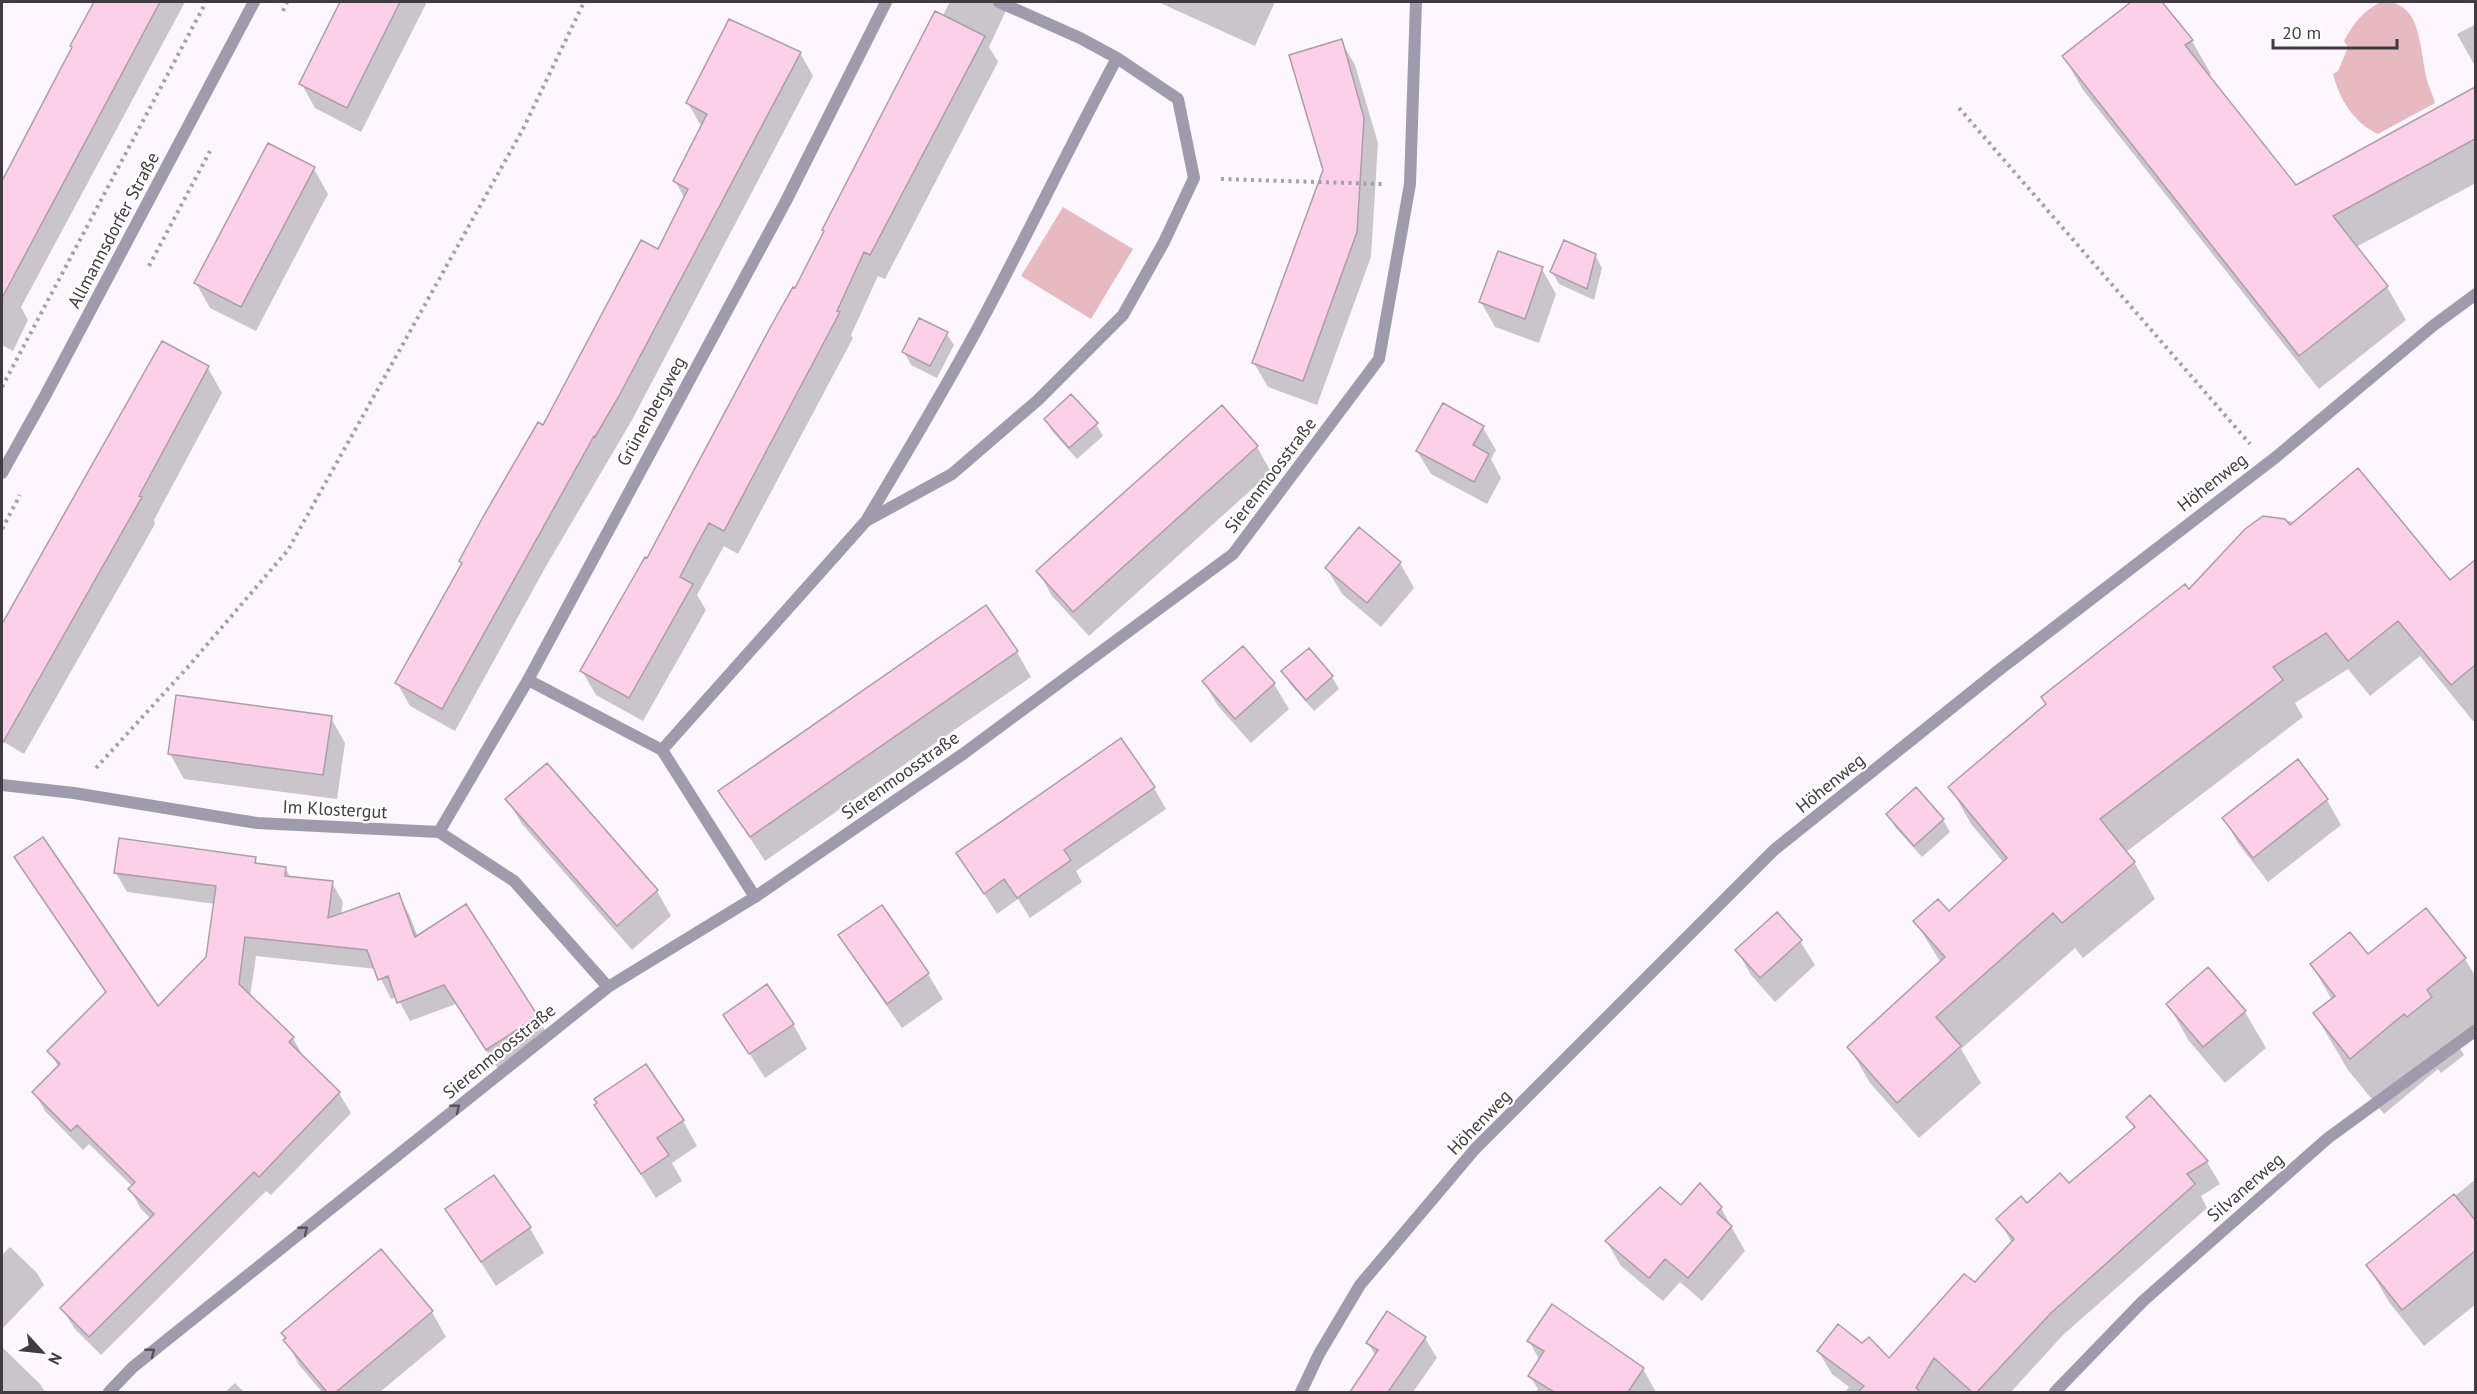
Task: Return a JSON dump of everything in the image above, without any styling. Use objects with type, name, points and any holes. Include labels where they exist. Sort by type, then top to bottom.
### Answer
[{"type":"street","name":"Allmannsdorfer Straße","points":[[2,473],[51,386],[254,2]]},
{"type":"street","name":"Grünenbergweg","points":[[439,832],[528,680],[591,559],[786,201],[886,2]]},
{"type":"street","points":[[866,521],[952,474],[1038,400],[1123,315],[1164,242],[1194,178],[1178,99],[1117,58],[1080,38],[999,2]]},
{"type":"street","name":"Sierenmoosstraße","points":[[109,1392],[133,1367],[608,987],[755,897],[963,754],[1233,555],[1379,359],[1410,184],[1416,2]]},
{"type":"street","points":[[662,750],[866,521],[925,422],[990,305],[1065,155],[1117,58]]},
{"type":"street","name":"Höhenweg","points":[[1300,1392],[1319,1354],[1360,1285],[1475,1149],[1774,850],[1999,670],[2266,463],[2475,294]]},
{"type":"street","points":[[528,680],[662,750],[755,897]]},
{"type":"street","name":"Im Klostergut","points":[[2,785],[74,793],[257,823],[439,832]]},
{"type":"street","points":[[439,832],[514,881],[608,987]]},
{"type":"street","name":"Silvanerweg","points":[[2055,1392],[2143,1301],[2328,1138],[2475,1030]]},
{"type":"path","points":[[2,387],[206,2]]},
{"type":"path","points":[[74,793],[187,668],[288,550],[523,129],[584,2]]},
{"type":"path","points":[[1959,108],[2266,463]]},
{"type":"path","points":[[1194,178],[1410,184]]},
{"type":"shaded area","points":[[2381,2],[2398,5],[2412,17],[2435,103],[2378,134],[2361,123],[2349,109],[2339,93],[2333,74],[2338,71],[2348,47],[2344,41],[2351,29],[2359,18]]},
{"type":"shaded area","points":[[1063,207],[1133,249],[1091,319],[1021,276]]},
{"type":"building","points":[[94,2],[160,2],[2,298],[2,181]]},
{"type":"building","points":[[340,2],[400,2],[347,108],[299,84]]},
{"type":"building","points":[[2131,2],[2162,2],[2193,40],[2185,45],[2296,185],[2475,87],[2475,139],[2333,216],[2388,286],[2299,356],[2062,56]]},
{"type":"building","points":[[935,11],[985,36],[870,255],[864,252],[837,311],[840,312],[724,531],[709,523],[694,550],[680,577],[693,584],[629,698],[580,671],[645,557],[647,558],[771,326],[793,287],[795,288],[824,231],[822,230]]},
{"type":"building","points":[[729,19],[801,52],[619,396],[594,436],[442,709],[395,683],[462,563],[459,561],[483,517],[538,422],[543,425],[641,240],[658,249],[688,189],[673,181],[707,114],[686,103]]},
{"type":"building","points":[[1342,39],[1364,118],[1357,232],[1303,381],[1252,363],[1323,170],[1289,55]]},
{"type":"building","points":[[268,143],[315,167],[241,307],[194,283]]},
{"type":"building","points":[[1564,240],[1596,254],[1587,289],[1550,272]]},
{"type":"building","points":[[1498,251],[1543,267],[1525,319],[1479,302]]},
{"type":"building","points":[[919,318],[948,332],[930,366],[902,352]]},
{"type":"building","points":[[162,341],[209,366],[139,496],[142,497],[2,744],[2,624]]},
{"type":"building","points":[[1071,394],[1098,423],[1069,448],[1044,419]]},
{"type":"building","points":[[1443,403],[1484,426],[1473,445],[1489,454],[1474,482],[1416,451]]},
{"type":"building","points":[[1222,405],[1258,446],[1073,612],[1036,571]]},
{"type":"building","points":[[2358,468],[2450,580],[2475,560],[2475,665],[2451,685],[2398,621],[2348,661],[2326,633],[2273,667],[2283,680],[2100,819],[2135,862],[2062,923],[2053,913],[1936,1017],[1961,1046],[1897,1103],[1847,1047],[1945,957],[1913,921],[1938,899],[1949,911],[2007,858],[1948,787],[2046,704],[2041,697],[2185,584],[2189,589],[2245,529],[2263,516],[2285,519],[2290,525]]},
{"type":"building","points":[[1359,527],[1401,562],[1367,603],[1325,568]]},
{"type":"building","points":[[986,605],[1018,651],[750,837],[718,791]]},
{"type":"building","points":[[1243,646],[1275,683],[1235,719],[1202,681]]},
{"type":"building","points":[[1309,648],[1333,676],[1306,700],[1281,671]]},
{"type":"building","points":[[176,695],[332,716],[323,775],[168,754]]},
{"type":"building","points":[[1121,738],[1155,787],[1064,850],[1071,860],[1017,898],[1004,879],[984,894],[956,853]]},
{"type":"building","points":[[2298,759],[2328,799],[2253,858],[2222,818]]},
{"type":"building","points":[[547,763],[658,890],[617,926],[505,799]]},
{"type":"building","points":[[1916,787],[1944,819],[1914,846],[1886,814]]},
{"type":"building","points":[[43,837],[158,1006],[206,957],[216,886],[114,873],[119,838],[256,857],[255,863],[286,867],[285,876],[333,881],[328,918],[399,893],[415,937],[466,904],[538,1016],[486,1050],[444,985],[397,1003],[388,976],[378,980],[367,950],[245,937],[239,984],[294,1037],[289,1042],[340,1092],[259,1177],[254,1172],[89,1337],[60,1308],[154,1214],[128,1189],[135,1182],[77,1125],[71,1131],[32,1092],[60,1064],[47,1051],[106,992],[14,857]]},
{"type":"building","points":[[882,905],[929,973],[887,1004],[838,935]]},
{"type":"building","points":[[2426,908],[2466,958],[2427,990],[2432,997],[2407,1017],[2404,1014],[2350,1059],[2313,1013],[2335,996],[2310,964],[2350,932],[2368,954]]},
{"type":"building","points":[[1777,912],[1802,940],[1760,978],[1735,950]]},
{"type":"building","points":[[2208,967],[2246,1011],[2203,1047],[2166,1004]]},
{"type":"building","points":[[767,984],[794,1024],[749,1054],[723,1015]]},
{"type":"building","points":[[646,1064],[684,1120],[657,1138],[669,1155],[641,1174],[594,1105],[597,1103],[594,1099]]},
{"type":"building","points":[[2150,1095],[2208,1161],[2187,1174],[2195,1184],[2051,1313],[1977,1392],[1972,1392],[1934,1358],[1916,1388],[1920,1392],[1858,1392],[1864,1386],[1817,1351],[1838,1324],[1862,1343],[1869,1337],[1889,1358],[1964,1274],[1975,1282],[2014,1239],[1996,1219],[2021,1196],[2027,1203],[2060,1173],[2069,1183],[2135,1127],[2126,1117]]},
{"type":"building","points":[[494,1175],[531,1227],[481,1262],[445,1209]]},
{"type":"building","points":[[1700,1183],[1722,1207],[1717,1213],[1732,1226],[1688,1278],[1665,1259],[1649,1278],[1605,1241],[1660,1187],[1681,1205]]},
{"type":"building","points":[[2454,1194],[2475,1220],[2475,1251],[2402,1310],[2366,1265]]},
{"type":"building","points":[[381,1249],[433,1311],[336,1392],[327,1392],[283,1340],[286,1338],[281,1333]]},
{"type":"building","points":[[1552,1304],[1644,1368],[1628,1392],[1554,1392],[1528,1376],[1544,1351],[1527,1341]]},
{"type":"building","points":[[1387,1311],[1426,1337],[1388,1392],[1350,1392],[1378,1350],[1366,1343]]}]
